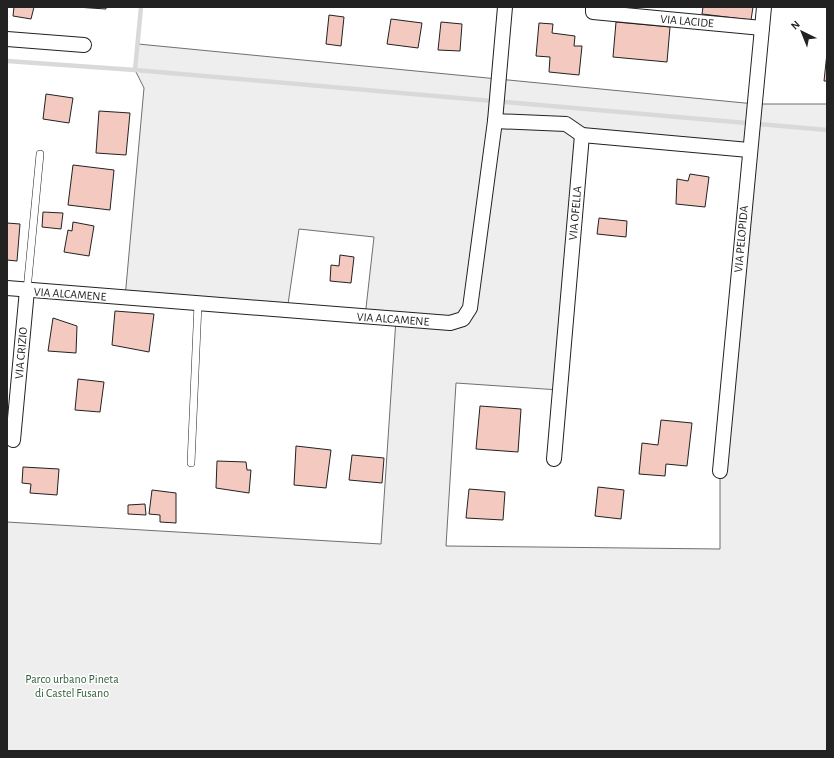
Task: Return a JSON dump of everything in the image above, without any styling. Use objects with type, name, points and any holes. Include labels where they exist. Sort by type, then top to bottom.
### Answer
[{"type":"street","name":"VIA ALCAMENE","points":[[7,288],[450,323],[463,319],[470,308],[495,120],[505,7]]},
{"type":"street","name":"VIA LACIDE","points":[[594,7],[593,12],[762,28]]},
{"type":"street","name":"VIA PELOPIDA","points":[[720,471],[749,150],[764,7]]},
{"type":"street","points":[[7,39],[84,46]]},
{"type":"street","points":[[495,120],[566,124],[582,135],[749,150]]},
{"type":"street","name":"VIA OFELLA","points":[[554,458],[582,135]]},
{"type":"street","name":"VIA CRIZIO","points":[[13,440],[27,290]]},
{"type":"lane","points":[[27,290],[40,154]]},
{"type":"lane","points":[[191,463],[198,304]]},
{"type":"green space","name":"Parco urbano Pineta di Castel Fusano","points":[[138,44],[755,104],[827,104],[827,751],[7,751],[7,522],[381,544],[396,319],[365,317],[374,237],[299,229],[287,311],[125,298],[144,88],[135,70]],"holes":[[[582,135],[749,150],[720,471],[720,549],[446,546],[456,383],[559,390]]]},
{"type":"building","points":[[14,7],[34,7],[31,19],[13,16]]},
{"type":"building","points":[[76,7],[106,7],[106,9]]},
{"type":"building","points":[[703,7],[753,7],[751,20],[702,14]]},
{"type":"building","points":[[329,15],[344,17],[341,46],[326,44]]},
{"type":"building","points":[[391,19],[422,23],[418,48],[387,44]]},
{"type":"building","points":[[441,22],[462,24],[460,51],[438,50]]},
{"type":"building","points":[[616,22],[670,27],[667,62],[613,57]]},
{"type":"building","points":[[539,23],[553,24],[552,33],[575,36],[574,46],[582,46],[579,75],[549,72],[550,57],[536,56]]},
{"type":"building","points":[[827,53],[827,81],[824,81]]},
{"type":"building","points":[[46,94],[73,98],[69,123],[43,119]]},
{"type":"building","points":[[99,111],[130,113],[126,155],[96,153]]},
{"type":"building","points":[[73,165],[114,170],[110,210],[68,205]]},
{"type":"building","points":[[690,174],[709,177],[705,207],[676,204],[677,179],[688,181]]},
{"type":"building","points":[[43,212],[63,213],[61,229],[42,227]]},
{"type":"building","points":[[599,218],[627,221],[626,237],[597,234]]},
{"type":"building","points":[[73,222],[94,226],[89,256],[64,252],[68,230],[72,231]]},
{"type":"building","points":[[7,223],[20,224],[17,261],[7,260]]},
{"type":"building","points":[[340,255],[354,257],[351,283],[330,281],[331,265],[339,266]]},
{"type":"building","points":[[115,311],[154,314],[149,352],[112,345]]},
{"type":"building","points":[[53,318],[77,326],[76,353],[48,351]]},
{"type":"building","points":[[78,379],[104,382],[100,412],[75,410]]},
{"type":"building","points":[[480,406],[521,409],[518,452],[476,449]]},
{"type":"building","points":[[661,420],[692,423],[687,466],[666,464],[665,476],[639,474],[642,443],[658,445]]},
{"type":"building","points":[[296,446],[331,450],[326,488],[294,485]]},
{"type":"building","points":[[352,455],[384,458],[382,483],[349,480]]},
{"type":"building","points":[[217,461],[246,462],[247,470],[251,470],[249,493],[216,488]]},
{"type":"building","points":[[23,467],[59,469],[57,495],[30,493],[31,484],[22,483]]},
{"type":"building","points":[[598,487],[624,490],[621,519],[595,516]]},
{"type":"building","points":[[469,489],[505,492],[503,520],[466,518]]},
{"type":"building","points":[[152,490],[176,493],[176,523],[160,522],[160,515],[149,514]]},
{"type":"building","points":[[145,504],[146,515],[128,514],[128,505]]},
{"type":"waterway","points":[[135,70],[141,7]]},
{"type":"waterway","points":[[7,61],[135,70],[827,130]]}]
